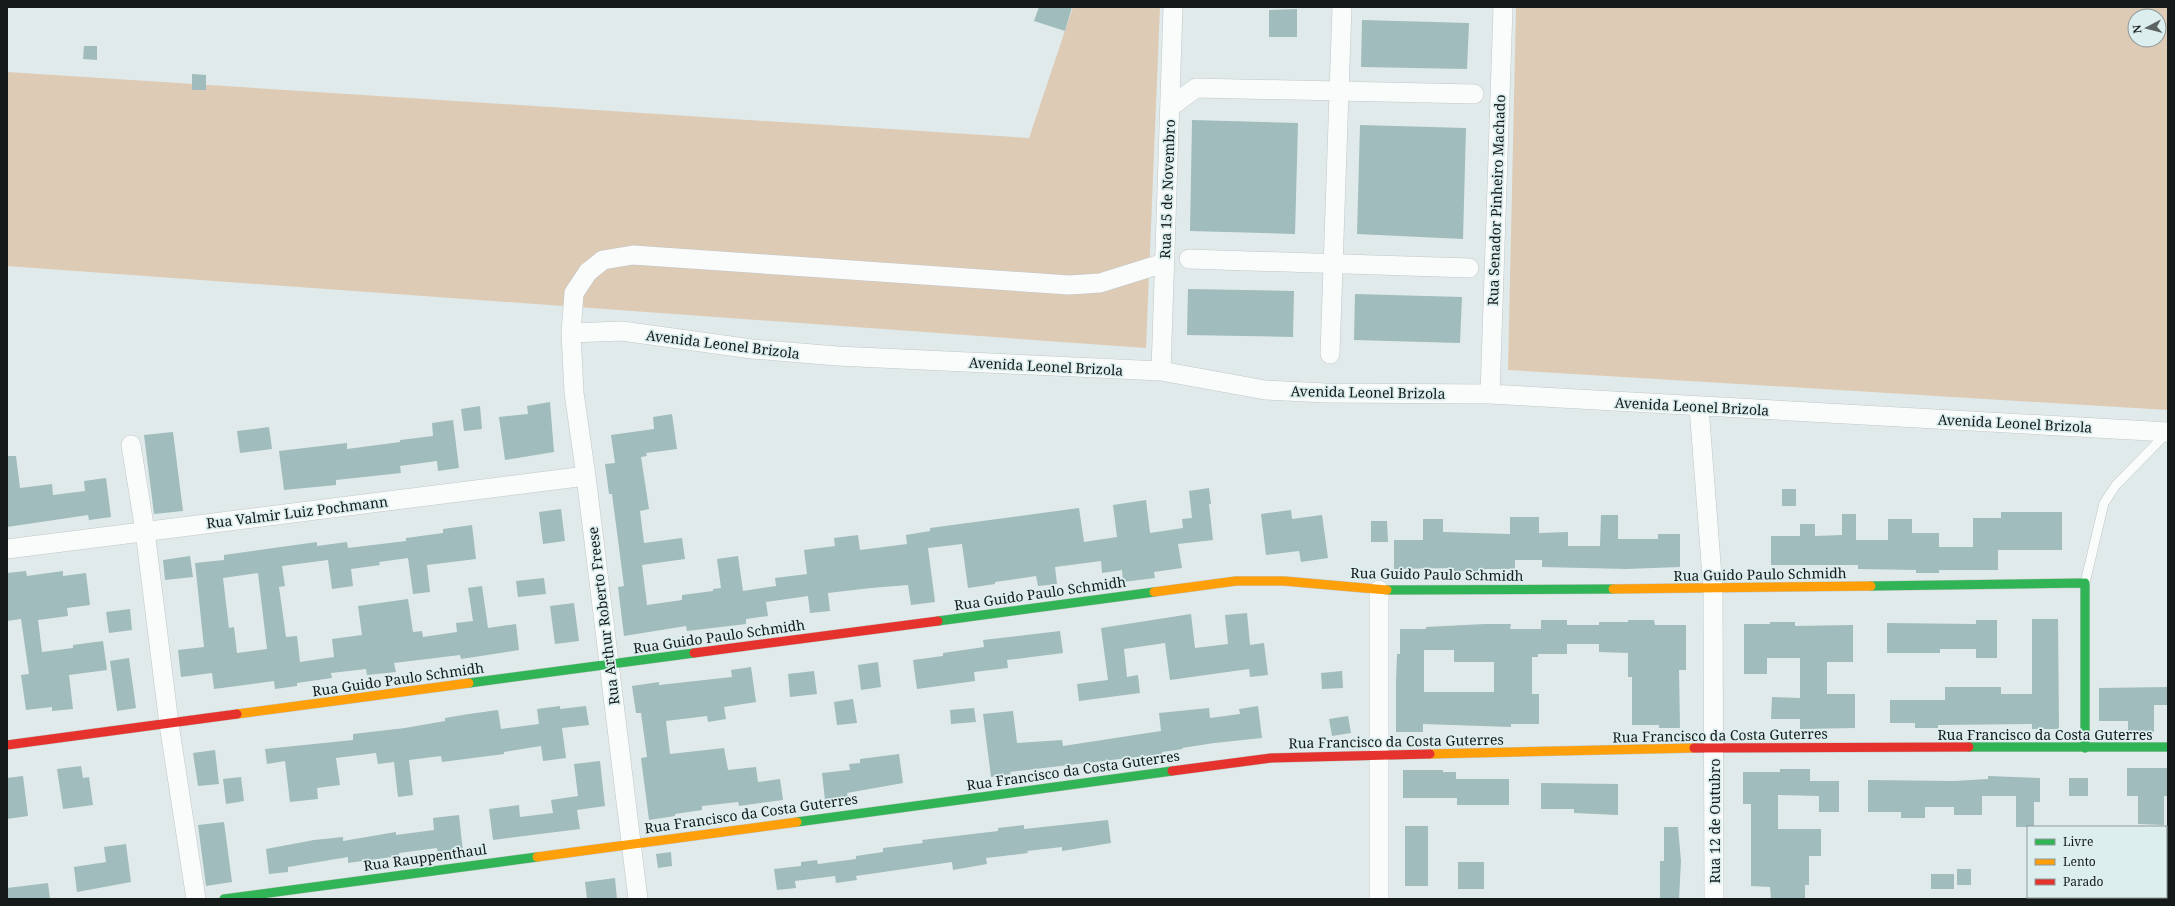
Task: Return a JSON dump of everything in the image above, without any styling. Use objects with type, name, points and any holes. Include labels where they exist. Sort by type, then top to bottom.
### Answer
[{"type":"street","name":"Rua 15 de Novembro","points":[[1161,371],[1173,7]]},
{"type":"street","points":[[1330,354],[1342,7]]},
{"type":"street","name":"Rua Senador Pinheiro Machado","points":[[1490,394],[1503,7]]},
{"type":"street","points":[[1170,107],[1196,88],[1474,94]]},
{"type":"street","name":"Rua Arthur Roberto Freese","points":[[638,899],[586,476],[574,392],[571,333],[574,293],[588,272],[603,260],[633,255],[1069,286],[1100,283],[1164,263]]},
{"type":"street","points":[[1189,259],[1470,268]]},
{"type":"street","name":"Avenida Leonel Brizola","points":[[571,333],[622,331],[752,349],[837,356],[1161,371],[1265,390],[1326,393],[1490,394],[1699,407],[2168,432]]},
{"type":"street","name":"Rua 12 de Outubro","points":[[1699,407],[1713,589],[1714,899]]},
{"type":"street","points":[[131,445],[145,531],[169,724],[196,899]]},
{"type":"street","name":"Rua Valmir Luiz Pochmann","points":[[7,549],[586,476]]},
{"type":"street","name":"Rua Guido Paulo Schmidh","points":[[7,745],[1236,581],[1284,581],[1379,590],[1713,589],[2085,583]]},
{"type":"street","points":[[2085,583],[2085,748]]},
{"type":"street","points":[[1379,590],[1379,899]]},
{"type":"street","name":"Rua Francisco da Costa Guterres","points":[[631,843],[1271,758],[1714,748],[2168,747]]},
{"type":"street","name":"Rua Rauppenthaul","points":[[224,899],[631,843]]},
{"type":"lane","points":[[2085,583],[2104,503],[2116,485],[2168,432]]},
{"type":"shaded area","points":[[1073,7],[1160,7],[1146,348],[7,266],[7,72],[1029,138]]},
{"type":"shaded area","points":[[1516,7],[2168,7],[2168,410],[1508,370]]},
{"type":"building","points":[[1039,7],[1072,7],[1065,31],[1034,21]]},
{"type":"building","points":[[1297,9],[1297,37],[1269,37],[1269,10]]},
{"type":"building","points":[[1362,20],[1469,23],[1467,69],[1361,67]]},
{"type":"building","points":[[84,46],[97,46],[97,60],[83,59]]},
{"type":"building","points":[[192,74],[206,75],[206,90],[192,90]]},
{"type":"building","points":[[1192,120],[1298,123],[1295,234],[1190,231]]},
{"type":"building","points":[[1360,125],[1466,128],[1463,239],[1357,234]]},
{"type":"building","points":[[1188,289],[1294,291],[1293,337],[1187,335]]},
{"type":"building","points":[[1355,294],[1462,297],[1460,343],[1354,340]]},
{"type":"building","points":[[550,402],[554,452],[505,460],[499,417],[528,414],[527,406]]},
{"type":"building","points":[[480,406],[482,429],[464,431],[461,409]]},
{"type":"building","points":[[672,414],[677,449],[646,453],[647,456],[641,457],[649,509],[640,511],[644,543],[682,538],[685,559],[642,565],[647,605],[682,600],[682,595],[713,591],[713,589],[721,588],[717,559],[738,556],[743,591],[776,586],[775,578],[807,574],[804,550],[835,546],[834,538],[858,535],[860,550],[907,544],[906,535],[930,531],[930,528],[1079,508],[1084,542],[1117,537],[1113,505],[1146,500],[1150,533],[1183,528],[1182,519],[1192,518],[1189,491],[1209,488],[1211,504],[1209,504],[1213,540],[1178,544],[1182,568],[1154,572],[1155,578],[1123,582],[1122,570],[1102,573],[1101,561],[1055,567],[1057,584],[1038,586],[1036,576],[995,582],[995,584],[968,588],[962,544],[928,548],[935,602],[911,605],[908,585],[871,588],[828,593],[830,611],[810,613],[808,596],[766,602],[768,616],[746,619],[746,624],[687,631],[686,626],[624,636],[618,587],[624,586],[612,494],[609,494],[605,464],[615,463],[611,435],[654,429],[653,417]]},
{"type":"building","points":[[453,420],[459,468],[438,471],[437,461],[400,466],[401,473],[336,480],[336,485],[284,490],[279,451],[347,443],[347,449],[400,442],[400,440],[433,436],[432,423]]},
{"type":"building","points":[[269,427],[272,449],[240,453],[237,431]]},
{"type":"building","points":[[173,432],[183,511],[154,514],[144,435]]},
{"type":"building","points":[[7,456],[16,456],[20,488],[52,484],[53,495],[85,491],[84,481],[106,478],[111,517],[89,520],[88,515],[7,527]]},
{"type":"building","points":[[1782,489],[1796,489],[1796,506],[1782,506]]},
{"type":"building","points":[[561,509],[565,541],[543,544],[539,512]]},
{"type":"building","points":[[1291,510],[1292,519],[1322,515],[1328,558],[1301,562],[1299,551],[1266,555],[1261,514]]},
{"type":"building","points":[[2001,512],[2062,512],[2062,550],[1998,550],[1998,570],[1939,570],[1939,573],[1916,573],[1916,570],[1858,569],[1858,565],[1771,565],[1771,536],[1800,536],[1800,524],[1815,524],[1815,536],[1842,535],[1842,514],[1856,514],[1856,540],[1888,540],[1888,519],[1912,519],[1912,533],[1939,533],[1939,547],[1973,547],[1973,518],[2001,518]]},
{"type":"building","points":[[1601,515],[1618,515],[1618,539],[1658,539],[1658,534],[1680,534],[1680,567],[1626,569],[1542,567],[1542,560],[1515,560],[1515,569],[1478,569],[1478,571],[1454,571],[1454,568],[1394,569],[1394,540],[1423,540],[1423,519],[1443,519],[1443,532],[1510,534],[1510,517],[1539,517],[1539,533],[1568,532],[1568,546],[1600,546]]},
{"type":"building","points":[[1371,521],[1387,521],[1388,542],[1371,542]]},
{"type":"building","points":[[472,525],[476,559],[427,565],[430,592],[413,594],[408,558],[379,562],[380,565],[351,569],[353,586],[332,589],[328,560],[282,566],[285,586],[279,587],[286,637],[297,636],[300,662],[334,657],[332,639],[362,635],[358,606],[408,599],[413,632],[422,631],[423,637],[457,632],[456,623],[473,621],[468,588],[482,586],[488,628],[516,624],[519,650],[461,659],[460,655],[394,663],[396,672],[367,675],[366,669],[331,673],[332,678],[297,683],[297,686],[275,689],[274,681],[214,689],[212,673],[181,677],[178,650],[204,647],[195,563],[224,560],[224,555],[317,542],[317,546],[347,542],[348,548],[406,541],[406,538],[443,533],[443,529]],"holes":[[[258,573],[267,649],[237,653],[234,627],[229,628],[223,578]]]},
{"type":"building","points":[[190,556],[193,577],[165,580],[163,560]]},
{"type":"building","points":[[26,571],[27,576],[63,571],[63,576],[86,573],[90,605],[67,608],[68,616],[38,620],[42,652],[73,648],[73,645],[103,641],[107,670],[69,675],[73,709],[52,711],[52,707],[26,710],[21,675],[29,674],[21,619],[7,621],[7,573]]},
{"type":"building","points":[[544,578],[546,594],[518,597],[516,581]]},
{"type":"building","points":[[574,603],[579,641],[555,644],[550,606]]},
{"type":"building","points":[[130,609],[132,630],[109,633],[106,612]]},
{"type":"building","points":[[1247,613],[1250,645],[1264,643],[1268,675],[1250,677],[1249,669],[1170,680],[1165,643],[1124,649],[1127,677],[1138,675],[1140,693],[1079,701],[1077,684],[1108,680],[1101,628],[1191,614],[1195,648],[1228,644],[1225,615]]},
{"type":"building","points":[[2032,619],[2058,619],[2059,729],[2032,729],[2032,724],[1938,725],[1938,728],[1915,728],[1915,723],[1890,723],[1890,700],[1945,700],[1945,687],[2001,687],[2001,694],[2032,694]]},
{"type":"building","points":[[1541,620],[1567,620],[1567,625],[1599,625],[1599,622],[1654,620],[1655,625],[1686,625],[1686,670],[1679,670],[1680,728],[1659,728],[1659,725],[1632,725],[1632,677],[1628,677],[1628,653],[1599,652],[1599,644],[1567,644],[1567,654],[1538,654],[1538,657],[1532,657],[1532,694],[1539,694],[1539,724],[1511,724],[1511,727],[1423,724],[1423,732],[1396,732],[1397,654],[1400,654],[1400,629],[1511,624],[1510,629],[1541,629]],"holes":[[[1424,650],[1454,650],[1454,662],[1494,662],[1494,692],[1424,692]]]},
{"type":"building","points":[[1976,620],[1997,620],[1997,658],[1976,658],[1976,649],[1940,649],[1940,653],[1887,653],[1887,623],[1976,624]]},
{"type":"building","points":[[1770,622],[1795,622],[1795,626],[1853,625],[1853,662],[1827,662],[1827,694],[1855,694],[1855,728],[1800,729],[1800,719],[1771,719],[1772,697],[1800,698],[1800,658],[1767,658],[1767,674],[1744,674],[1744,624],[1770,624]]},
{"type":"building","points":[[1060,631],[1063,653],[1007,660],[1008,668],[974,672],[975,681],[917,689],[913,660],[943,656],[943,653],[984,647],[983,640]]},
{"type":"building","points":[[129,658],[136,708],[117,711],[110,661]]},
{"type":"building","points":[[878,662],[881,687],[861,690],[858,665]]},
{"type":"building","points":[[751,667],[756,702],[724,707],[726,719],[708,722],[707,716],[666,721],[670,754],[724,748],[728,770],[756,767],[758,782],[780,779],[783,800],[739,806],[738,802],[702,806],[702,810],[649,820],[641,758],[647,757],[641,713],[636,713],[632,686],[659,682],[659,685],[732,677],[731,670]]},
{"type":"building","points":[[814,671],[817,694],[790,697],[788,674]]},
{"type":"building","points":[[1342,671],[1343,688],[1322,689],[1321,673]]},
{"type":"building","points":[[2168,687],[2168,705],[2154,705],[2154,732],[2128,731],[2128,721],[2099,721],[2099,688]]},
{"type":"building","points":[[853,699],[857,723],[837,725],[834,702]]},
{"type":"building","points":[[560,706],[560,709],[586,706],[589,725],[562,728],[566,758],[543,761],[541,746],[504,752],[504,754],[442,762],[441,756],[409,760],[413,795],[398,797],[394,762],[378,764],[376,753],[336,758],[340,785],[317,788],[318,799],[290,802],[285,761],[267,764],[265,749],[353,740],[353,734],[405,728],[445,721],[445,718],[498,710],[501,729],[539,724],[537,709]]},
{"type":"building","points":[[1258,706],[1262,738],[1182,748],[1183,749],[1162,752],[1162,754],[1010,772],[1011,774],[991,777],[983,714],[1013,711],[1017,743],[1062,740],[1063,746],[1161,731],[1159,713],[1209,708],[1210,718],[1240,714],[1239,709]]},
{"type":"building","points":[[974,708],[976,722],[951,724],[950,710]]},
{"type":"building","points":[[1348,716],[1351,733],[1332,736],[1329,719]]},
{"type":"building","points":[[215,750],[219,784],[198,786],[193,753]]},
{"type":"building","points":[[899,754],[903,783],[847,793],[848,797],[825,800],[822,773],[850,770],[849,764],[860,763],[860,759]]},
{"type":"building","points":[[600,761],[605,806],[577,810],[580,829],[493,840],[489,809],[519,805],[520,817],[553,813],[551,800],[578,796],[574,764]]},
{"type":"building","points":[[81,766],[83,778],[89,777],[93,805],[63,809],[57,769]]},
{"type":"building","points":[[2127,768],[2168,768],[2168,796],[2164,796],[2164,825],[2138,824],[2138,796],[2127,796]]},
{"type":"building","points":[[1780,769],[1810,769],[1810,781],[1839,781],[1839,812],[1819,812],[1819,796],[1778,795],[1778,829],[1821,829],[1821,856],[1809,856],[1809,885],[1805,885],[1805,899],[1771,899],[1770,887],[1751,886],[1751,804],[1743,804],[1743,772],[1780,772]]},
{"type":"building","points":[[1403,770],[1443,770],[1443,772],[1456,772],[1456,779],[1509,779],[1509,805],[1457,805],[1457,798],[1403,798]]},
{"type":"building","points":[[23,776],[28,816],[7,819],[7,778]]},
{"type":"building","points":[[1988,776],[2040,778],[2040,802],[2034,802],[2034,826],[2016,827],[2016,796],[1982,796],[1982,815],[1954,815],[1954,807],[1925,807],[1925,818],[1901,818],[1901,812],[1868,812],[1868,780],[1954,781],[1988,779]]},
{"type":"building","points":[[241,777],[244,801],[226,804],[223,779]]},
{"type":"building","points":[[2069,778],[2088,778],[2088,796],[2069,796]]},
{"type":"building","points":[[1541,783],[1618,784],[1618,815],[1574,813],[1574,809],[1541,809]]},
{"type":"building","points":[[459,815],[463,852],[438,855],[437,848],[399,853],[399,856],[348,863],[348,857],[288,867],[288,872],[269,874],[266,849],[314,840],[343,837],[343,841],[396,832],[396,835],[434,830],[433,818]]},
{"type":"building","points":[[1108,820],[1111,843],[1062,851],[1062,847],[986,858],[987,864],[953,870],[952,862],[856,876],[857,880],[836,883],[835,876],[795,881],[796,888],[777,890],[774,869],[801,866],[801,862],[817,860],[818,864],[856,859],[856,856],[883,852],[883,848],[923,843],[922,840],[998,831],[998,828],[1024,825],[1024,829]]},
{"type":"building","points":[[224,822],[232,882],[206,886],[198,825]]},
{"type":"building","points":[[1405,826],[1428,826],[1428,886],[1405,886]]},
{"type":"building","points":[[1664,827],[1678,827],[1681,861],[1679,899],[1660,899],[1660,861],[1664,861]]},
{"type":"building","points":[[126,844],[131,882],[77,892],[74,867],[106,862],[104,847]]},
{"type":"building","points":[[671,852],[672,866],[658,868],[656,854]]},
{"type":"building","points":[[1458,862],[1484,862],[1484,889],[1458,889]]},
{"type":"building","points":[[1957,869],[1971,869],[1971,885],[1957,885]]},
{"type":"building","points":[[1931,874],[1954,874],[1954,889],[1931,889]]},
{"type":"building","points":[[615,878],[617,899],[587,899],[585,882]]},
{"type":"building","points":[[48,883],[50,899],[7,899],[7,888]]},
{"type":"traffic: fast","points":[[1871,586],[2085,583],[2085,748]]},
{"type":"traffic: fast","points":[[1387,590],[1613,589]]},
{"type":"traffic: fast","points":[[938,621],[1154,592]]},
{"type":"traffic: fast","points":[[469,683],[694,653]]},
{"type":"traffic: fast","points":[[1969,747],[2168,747]]},
{"type":"traffic: fast","points":[[797,822],[1172,771]]},
{"type":"traffic: fast","points":[[224,899],[537,857]]},
{"type":"traffic: slow","points":[[1154,592],[1236,581],[1284,581],[1387,590]]},
{"type":"traffic: slow","points":[[1613,589],[1871,586]]},
{"type":"traffic: slow","points":[[237,714],[469,683]]},
{"type":"traffic: slow","points":[[1430,754],[1694,748]]},
{"type":"traffic: slow","points":[[537,857],[797,822]]},
{"type":"traffic: jam","points":[[694,653],[938,621]]},
{"type":"traffic: jam","points":[[7,745],[237,714]]},
{"type":"traffic: jam","points":[[1694,748],[1969,747]]},
{"type":"traffic: jam","points":[[1172,771],[1271,758],[1430,754]]}]
